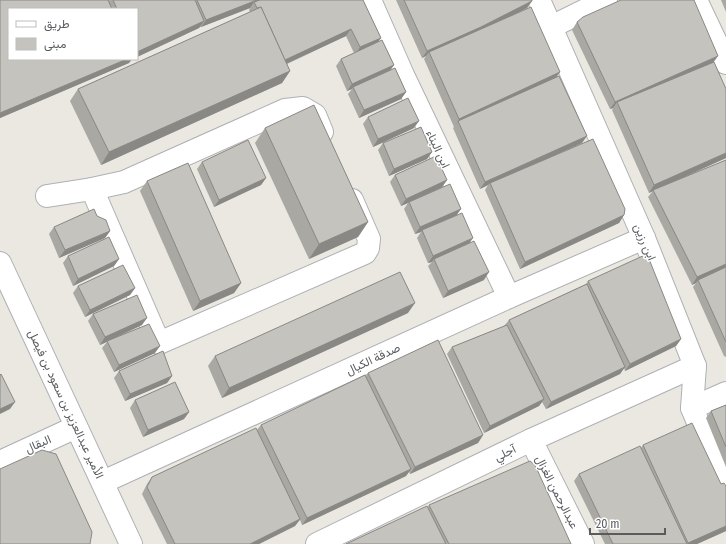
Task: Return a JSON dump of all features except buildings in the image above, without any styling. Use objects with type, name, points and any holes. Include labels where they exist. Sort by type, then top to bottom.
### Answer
[{"type":"street","name":"ابن البناء","points":[[370,0],[403,75],[509,297]]},
{"type":"street","name":"ابن رزين","points":[[539,0],[644,238],[696,366],[692,408],[726,489]]},
{"type":"street","points":[[551,27],[606,0]]},
{"type":"street","points":[[696,0],[726,63]]},
{"type":"street","points":[[47,196],[124,182],[285,110],[303,108],[315,115],[331,152]]},
{"type":"street","points":[[92,189],[159,343],[365,253],[368,248],[369,239],[344,181]]},
{"type":"street","name":"صدقة الكيال","points":[[103,482],[509,297],[644,238]]},
{"type":"street","name":"الأمير عبدالعزيز بن سعود بن فيصل","points":[[0,263],[131,544]]},
{"type":"street","name":"آجلي","points":[[317,544],[531,440],[696,366]]},
{"type":"street","points":[[692,408],[726,393]]},
{"type":"street","name":"البقال","points":[[0,462],[76,427]]},
{"type":"street","name":"عبدالرحمن الغزال","points":[[531,440],[583,544]]}]
